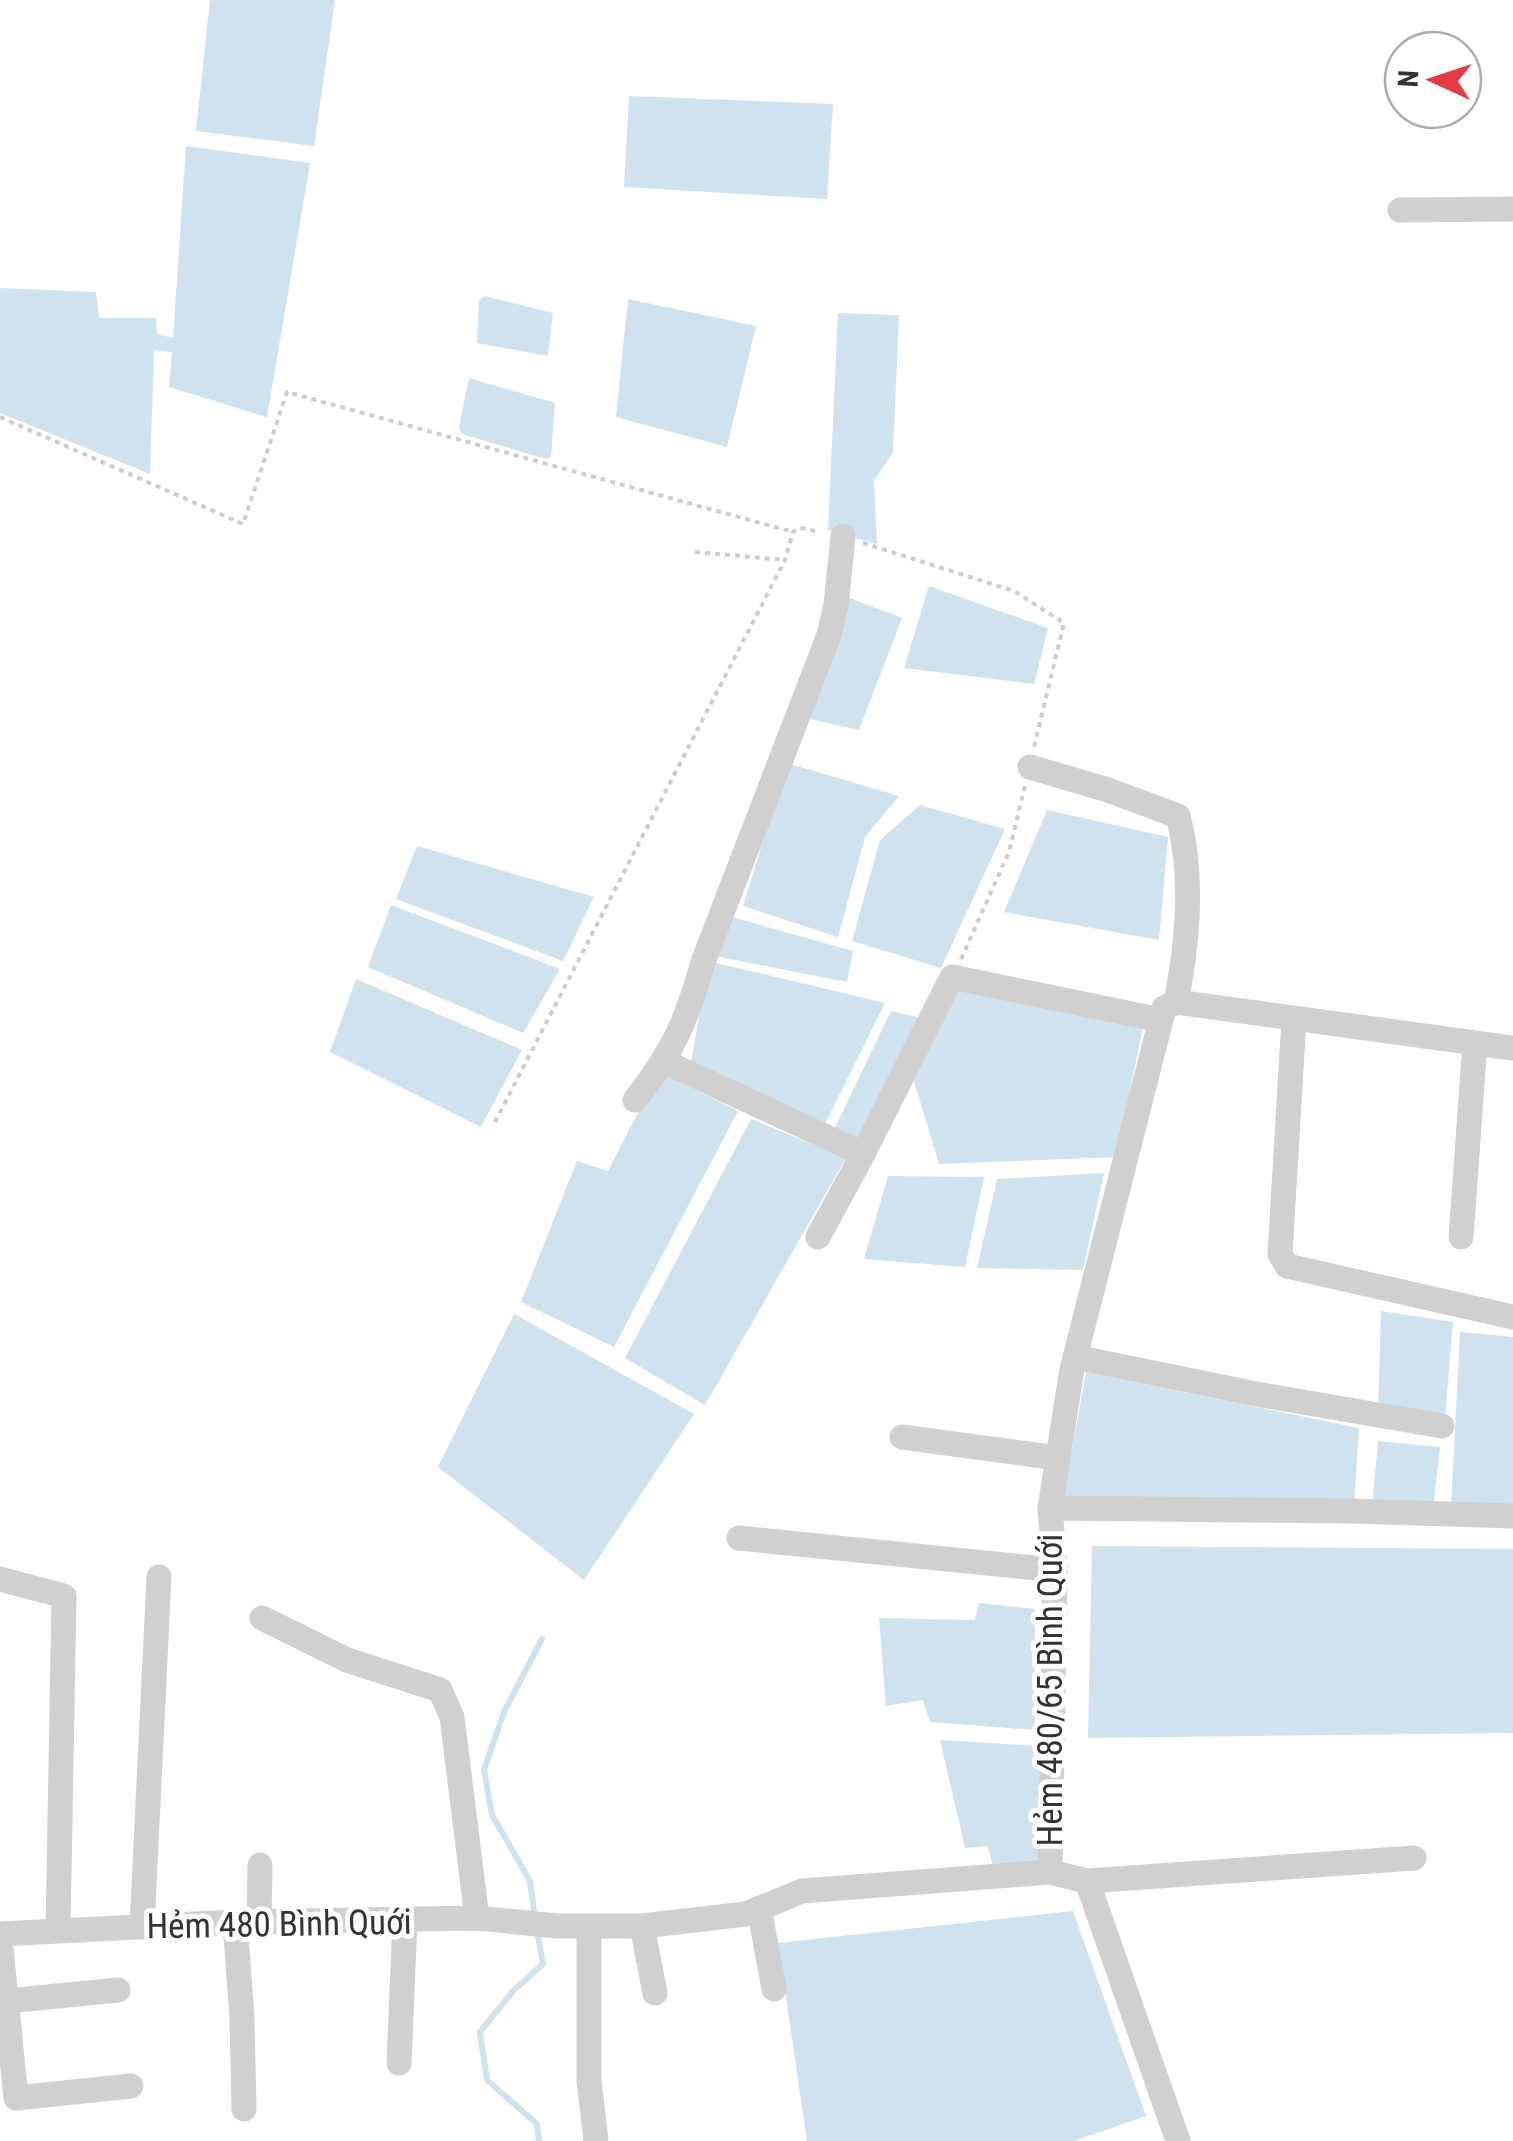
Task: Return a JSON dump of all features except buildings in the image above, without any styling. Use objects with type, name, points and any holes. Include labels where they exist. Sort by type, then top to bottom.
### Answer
[{"type":"street","points":[[1400,210],[1513,209]]},
{"type":"street","points":[[635,1100],[665,1062],[688,1016],[703,962],[829,635],[843,536]]},
{"type":"street","name":"Hẻm 480/65 Bình Quới","points":[[1030,767],[1178,816],[1186,846],[1188,946],[1075,1357],[1050,1508],[1055,1570],[1050,1872]]},
{"type":"street","points":[[818,1237],[952,976],[1168,1011],[1294,1018],[1513,1048]]},
{"type":"street","points":[[1294,1018],[1280,1254],[1287,1266],[1513,1316]]},
{"type":"street","points":[[1461,1237],[1475,1043]]},
{"type":"street","points":[[665,1062],[863,1154]]},
{"type":"street","points":[[1075,1357],[1442,1426]]},
{"type":"street","points":[[902,1437],[1058,1458]]},
{"type":"street","points":[[1050,1508],[1513,1516]]},
{"type":"street","points":[[739,1538],[1055,1570]]},
{"type":"street","points":[[142,1927],[159,1577]]},
{"type":"street","points":[[0,1580],[64,1596],[58,1932]]},
{"type":"street","points":[[262,1618],[347,1660],[440,1690],[452,1718],[477,1918]]},
{"type":"street","name":"Hẻm 480 Bình Quới","points":[[0,1936],[247,1922],[477,1918],[589,1928],[642,1926],[746,1914],[802,1891],[1050,1872],[1086,1881],[1414,1858]]},
{"type":"street","points":[[244,2109],[242,2018],[247,1922],[260,1865]]},
{"type":"street","points":[[1086,1881],[1178,2141]]},
{"type":"street","points":[[759,1908],[774,1990]]},
{"type":"street","points":[[399,2063],[405,1921]]},
{"type":"street","points":[[642,1926],[654,1993]]},
{"type":"street","points":[[589,1928],[589,2081],[596,2141]]},
{"type":"street","points":[[0,1936],[16,2098],[131,2086]]},
{"type":"street","points":[[6,2001],[118,1990]]},
{"type":"path","points":[[0,416],[243,524],[287,392],[793,532]]},
{"type":"path","points":[[495,1122],[785,560],[793,532],[800,528],[843,536],[1014,591],[1064,622],[1009,852],[952,976]]},
{"type":"path","points":[[695,552],[785,560]]},
{"type":"water","points":[[210,0],[335,0],[314,146],[196,131]]},
{"type":"water","points":[[629,96],[833,104],[827,199],[624,187]]},
{"type":"water","points":[[186,146],[310,163],[267,417],[169,387],[172,352],[154,350],[150,474],[0,413],[0,288],[96,292],[99,318],[156,318],[157,334],[173,338]]},
{"type":"water","points":[[485,296],[553,313],[548,356],[477,343],[479,300]]},
{"type":"water","points":[[628,299],[756,326],[727,447],[616,417]]},
{"type":"water","points":[[838,313],[899,315],[893,452],[874,481],[877,544],[828,530]]},
{"type":"water","points":[[469,378],[555,403],[551,457],[546,459],[462,434],[459,427]]},
{"type":"water","points":[[929,586],[1048,628],[1034,684],[904,668]]},
{"type":"water","points":[[847,597],[902,618],[859,730],[810,719]]},
{"type":"water","points":[[787,763],[899,796],[865,837],[838,937],[743,906]]},
{"type":"water","points":[[920,805],[1005,829],[941,968],[852,941],[880,840]]},
{"type":"water","points":[[1047,810],[1168,837],[1159,940],[1004,912]]},
{"type":"water","points":[[417,846],[594,897],[563,961],[396,899]]},
{"type":"water","points":[[391,905],[560,969],[523,1033],[368,967]]},
{"type":"water","points":[[728,916],[853,951],[847,982],[715,956]]},
{"type":"water","points":[[708,961],[885,1003],[823,1128],[690,1069]]},
{"type":"water","points":[[356,979],[522,1050],[481,1127],[330,1052]]},
{"type":"water","points":[[957,985],[1144,1023],[1116,1157],[939,1164],[913,1078]]},
{"type":"water","points":[[891,1011],[926,1019],[865,1141],[831,1136]]},
{"type":"water","points":[[659,1072],[738,1111],[614,1347],[521,1302],[577,1161],[608,1171]]},
{"type":"water","points":[[751,1119],[846,1158],[705,1405],[625,1358]]},
{"type":"water","points":[[1104,1173],[1083,1270],[977,1268],[997,1179]]},
{"type":"water","points":[[888,1176],[984,1177],[965,1267],[864,1259]]},
{"type":"water","points":[[1381,1311],[1453,1322],[1445,1418],[1378,1411]]},
{"type":"water","points":[[514,1314],[694,1414],[584,1580],[438,1467]]},
{"type":"water","points":[[1460,1332],[1513,1337],[1513,1510],[1451,1507]]},
{"type":"water","points":[[1086,1372],[1359,1428],[1354,1505],[1063,1499]]},
{"type":"water","points":[[1378,1441],[1440,1447],[1433,1509],[1372,1507]]},
{"type":"water","points":[[1092,1546],[1513,1549],[1513,1733],[1088,1738]]},
{"type":"water","points":[[979,1603],[1035,1609],[1035,1730],[930,1722],[923,1700],[886,1706],[879,1618],[975,1620]]},
{"type":"water","points":[[940,1740],[1039,1746],[1040,1867],[993,1867],[988,1846],[965,1848]]},
{"type":"water","points":[[1073,1911],[1146,2116],[1074,2141],[807,2141],[778,1943]]},
{"type":"waterway","points":[[535,1918],[530,1881],[492,1815],[484,1770],[504,1712],[542,1639]]},
{"type":"waterway","points":[[537,1931],[543,1964],[513,1991],[480,2032],[487,2080],[537,2124],[539,2141]]}]
